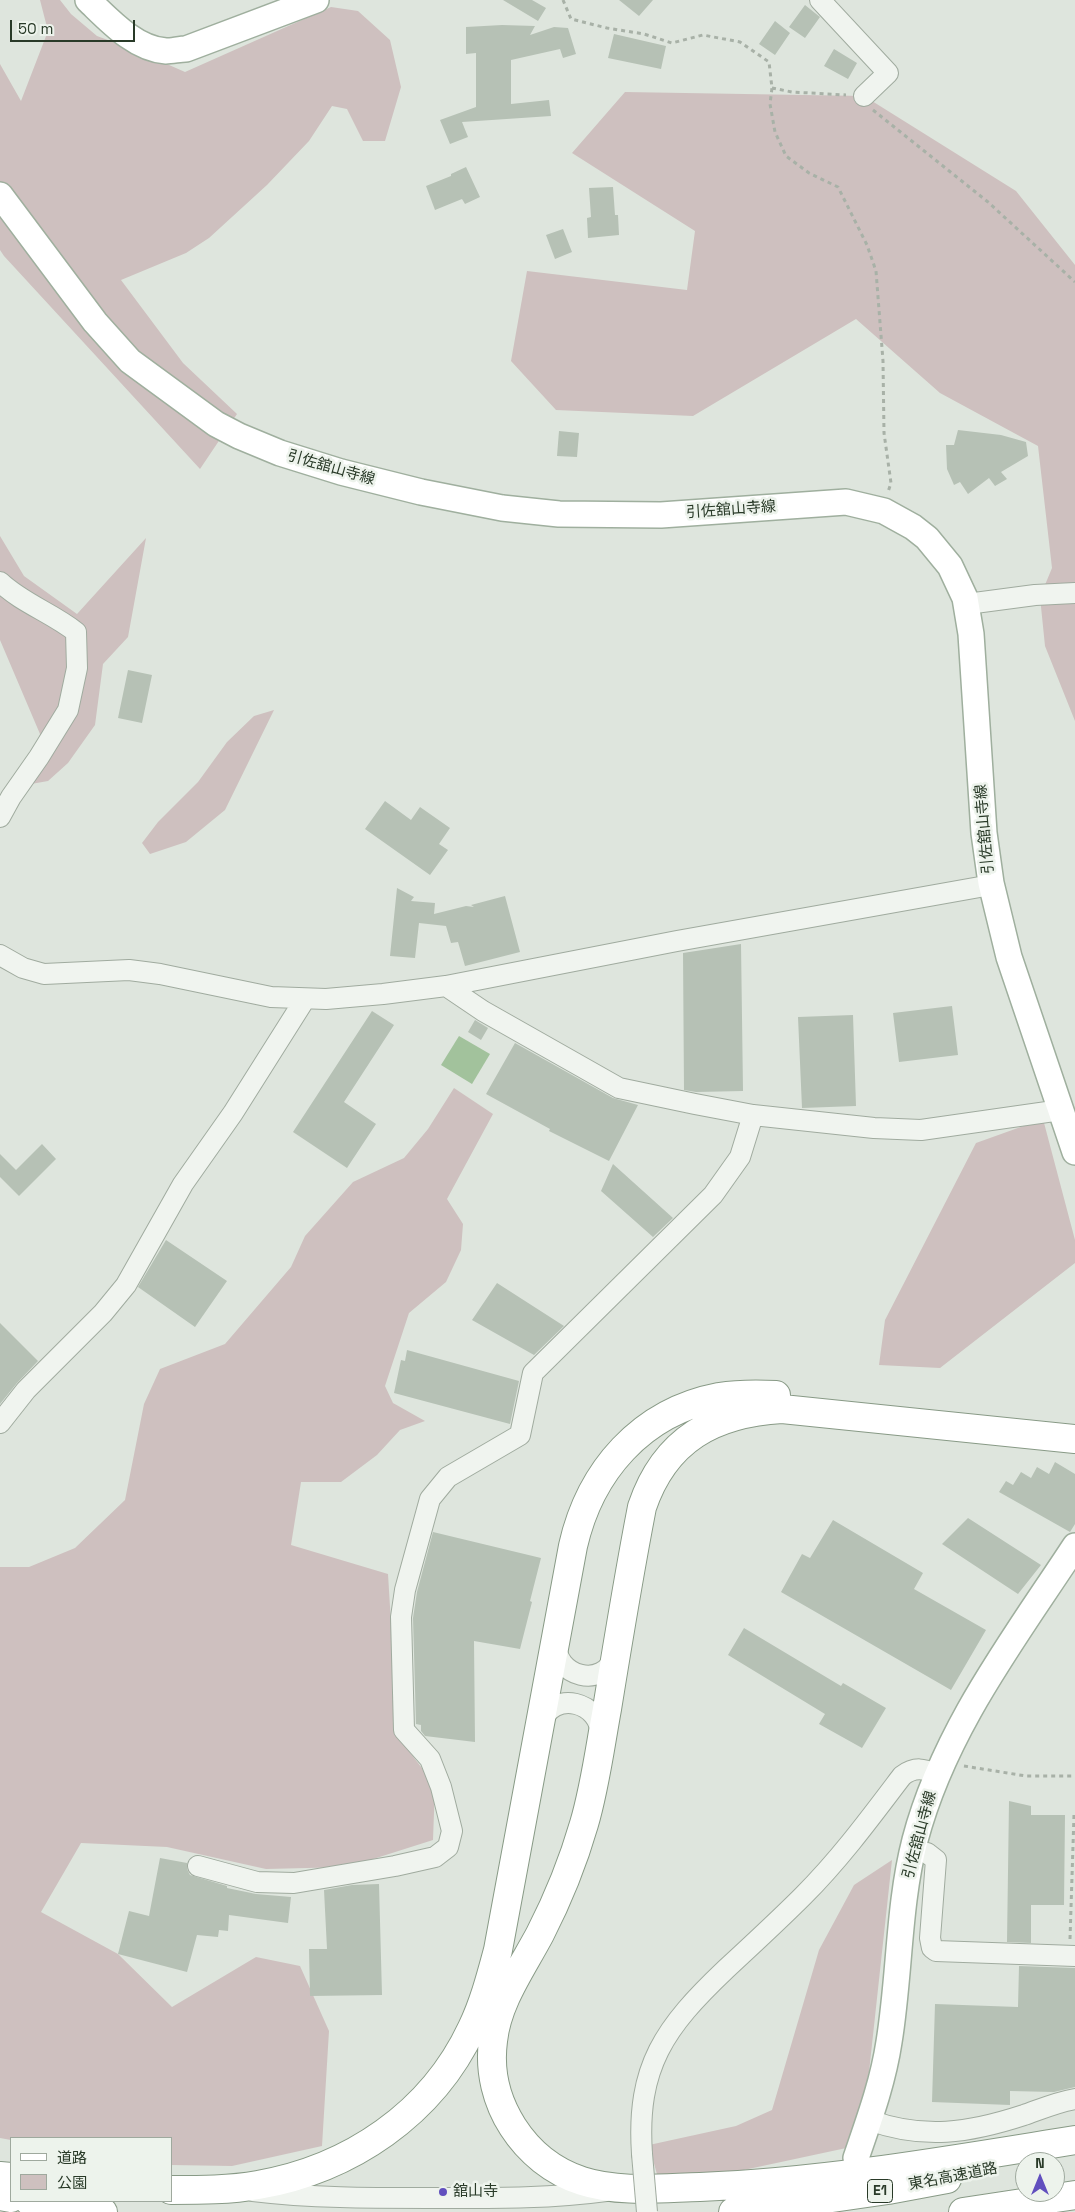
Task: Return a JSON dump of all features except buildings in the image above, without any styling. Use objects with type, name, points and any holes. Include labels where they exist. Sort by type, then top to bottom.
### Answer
[{"type":"highway","points":[[172,2190],[257,2185],[299,2175],[331,2164],[354,2153],[395,2126],[425,2097],[446,2072],[472,2030],[482,2007],[494,1967],[502,1933],[577,1526],[593,1489],[611,1462],[645,1429],[680,1409],[719,1397],[739,1395],[782,1395],[1075,1424]]},
{"type":"highway","points":[[1075,1439],[782,1409],[745,1413],[712,1423],[685,1440],[673,1452],[654,1477],[647,1492],[639,1523],[593,1788],[576,1848],[554,1906],[501,2008],[492,2042],[495,2086],[512,2127],[535,2154],[549,2165],[581,2181],[616,2188],[728,2186],[817,2179],[1075,2140]]},
{"type":"highway","name":"東名高速道路","points":[[734,2212],[888,2190],[1015,2166]]},
{"type":"highway","points":[[963,2212],[1075,2195]]},
{"type":"highway","points":[[953,2212],[1015,2199]]},
{"type":"highway","points":[[36,2202],[103,2212]]},
{"type":"main road","points":[[88,0],[123,31],[144,45],[166,51],[186,49],[316,0]]},
{"type":"main road","name":"引佐舘山寺線","points":[[0,195],[95,322],[130,361],[216,424],[280,453],[341,472],[421,492],[502,508],[559,514],[661,515],[846,502],[884,511],[913,527],[940,551],[959,582],[966,604],[971,634],[984,833],[991,885],[1009,957],[1075,1152]]},
{"type":"main road","name":"引佐舘山寺線","points":[[856,2158],[879,2089],[889,2042],[901,1913],[913,1850],[926,1804],[941,1766],[973,1703],[1075,1546]]},
{"type":"street","points":[[820,0],[888,74],[864,96]]},
{"type":"street","points":[[0,582],[10,591],[60,620],[76,632],[77,668],[68,710],[0,817]]},
{"type":"street","points":[[966,604],[1075,593]]},
{"type":"street","points":[[0,955],[23,968],[44,974],[129,970],[160,974],[270,997],[306,999],[383,994],[446,986],[668,943],[991,885]]},
{"type":"street","points":[[446,986],[483,1011],[618,1088],[753,1115],[874,1128],[921,1130],[1061,1110]]},
{"type":"street","points":[[0,1422],[26,1390],[103,1313],[126,1285],[183,1184],[233,1113],[306,999]]},
{"type":"street","points":[[198,1866],[257,1882],[294,1883],[427,1859],[435,1857],[448,1847],[452,1831],[441,1787],[430,1759],[404,1730],[401,1617],[405,1590],[430,1499],[448,1477],[520,1435],[533,1373],[713,1195],[740,1157],[753,1115]]},
{"type":"street","points":[[556,1640],[555,1648],[561,1663],[566,1669],[581,1676],[604,1671],[614,1658],[617,1650]]},
{"type":"street","points":[[540,1728],[542,1721],[552,1708],[560,1704],[576,1703],[584,1706],[596,1716],[600,1723],[601,1739]]},
{"type":"street","points":[[647,2212],[641,2114],[648,2077],[663,2042],[684,2011],[805,1894],[853,1840],[902,1776],[909,1770],[941,1766]]},
{"type":"street","points":[[913,1850],[927,1853],[936,1860],[930,1938],[932,1948],[936,1951],[1072,1956]]},
{"type":"street","points":[[869,2120],[915,2132],[971,2131],[1024,2115],[1058,2102],[1075,2099]]},
{"type":"street","points":[[231,2188],[288,2195],[477,2198],[571,2196],[633,2188]]},
{"type":"path","points":[[563,0],[571,19],[607,28],[644,34],[672,43],[703,35],[740,42],[769,62],[772,88],[770,104],[775,132],[786,156],[809,173],[838,187],[867,245],[876,271],[883,361],[884,433],[890,483],[884,511]]},
{"type":"path","points":[[772,88],[792,92],[864,96],[866,104],[988,202],[1075,282]]},
{"type":"path","points":[[941,1766],[957,1764],[1010,1774],[1075,1776]]},
{"type":"path","points":[[1072,1956],[1074,1815]]},
{"type":"green space","points":[[40,0],[60,0],[71,14],[97,36],[185,72],[331,7],[358,11],[390,40],[401,87],[385,141],[363,141],[347,109],[332,106],[309,141],[267,185],[209,238],[186,253],[121,280],[183,363],[237,414],[200,469],[0,250],[0,64],[21,101],[48,31]]},
{"type":"green space","points":[[625,92],[864,96],[1016,191],[1075,265],[1075,721],[1045,646],[1040,597],[1052,568],[1038,446],[940,393],[856,319],[693,416],[556,410],[511,361],[527,271],[687,290],[695,231],[572,153]]},
{"type":"green space","points":[[0,536],[24,576],[77,614],[146,538],[128,637],[103,664],[95,725],[68,763],[48,781],[31,784],[40,734],[0,640]]},
{"type":"green space","points":[[274,710],[225,810],[186,842],[150,854],[142,843],[158,822],[198,782],[227,742],[254,716]]},
{"type":"green space","points":[[454,1088],[493,1114],[447,1199],[463,1224],[461,1250],[446,1282],[409,1313],[385,1386],[393,1403],[425,1421],[400,1430],[377,1455],[341,1482],[301,1482],[291,1545],[388,1574],[398,1737],[435,1785],[433,1840],[348,1867],[266,1869],[167,1847],[81,1843],[41,1912],[118,1954],[172,2007],[256,1957],[300,1966],[329,2031],[322,2146],[232,2166],[172,2165],[172,2137],[10,2137],[10,2140],[0,2138],[0,1567],[29,1567],[75,1548],[125,1500],[144,1404],[160,1369],[225,1344],[291,1267],[305,1236],[353,1182],[404,1158],[428,1129]]},
{"type":"green space","points":[[1043,1119],[1075,1240],[1075,1263],[940,1368],[879,1365],[885,1320],[976,1143]]},
{"type":"green space","points":[[892,1860],[869,2072],[851,2147],[739,2171],[658,2178],[649,2145],[736,2126],[772,2110],[819,1950],[854,1885]]},
{"type":"shaded area","points":[[459,1036],[490,1054],[472,1084],[441,1065]]},
{"type":"place","name":"舘山寺","points":[[443,2192]]}]
